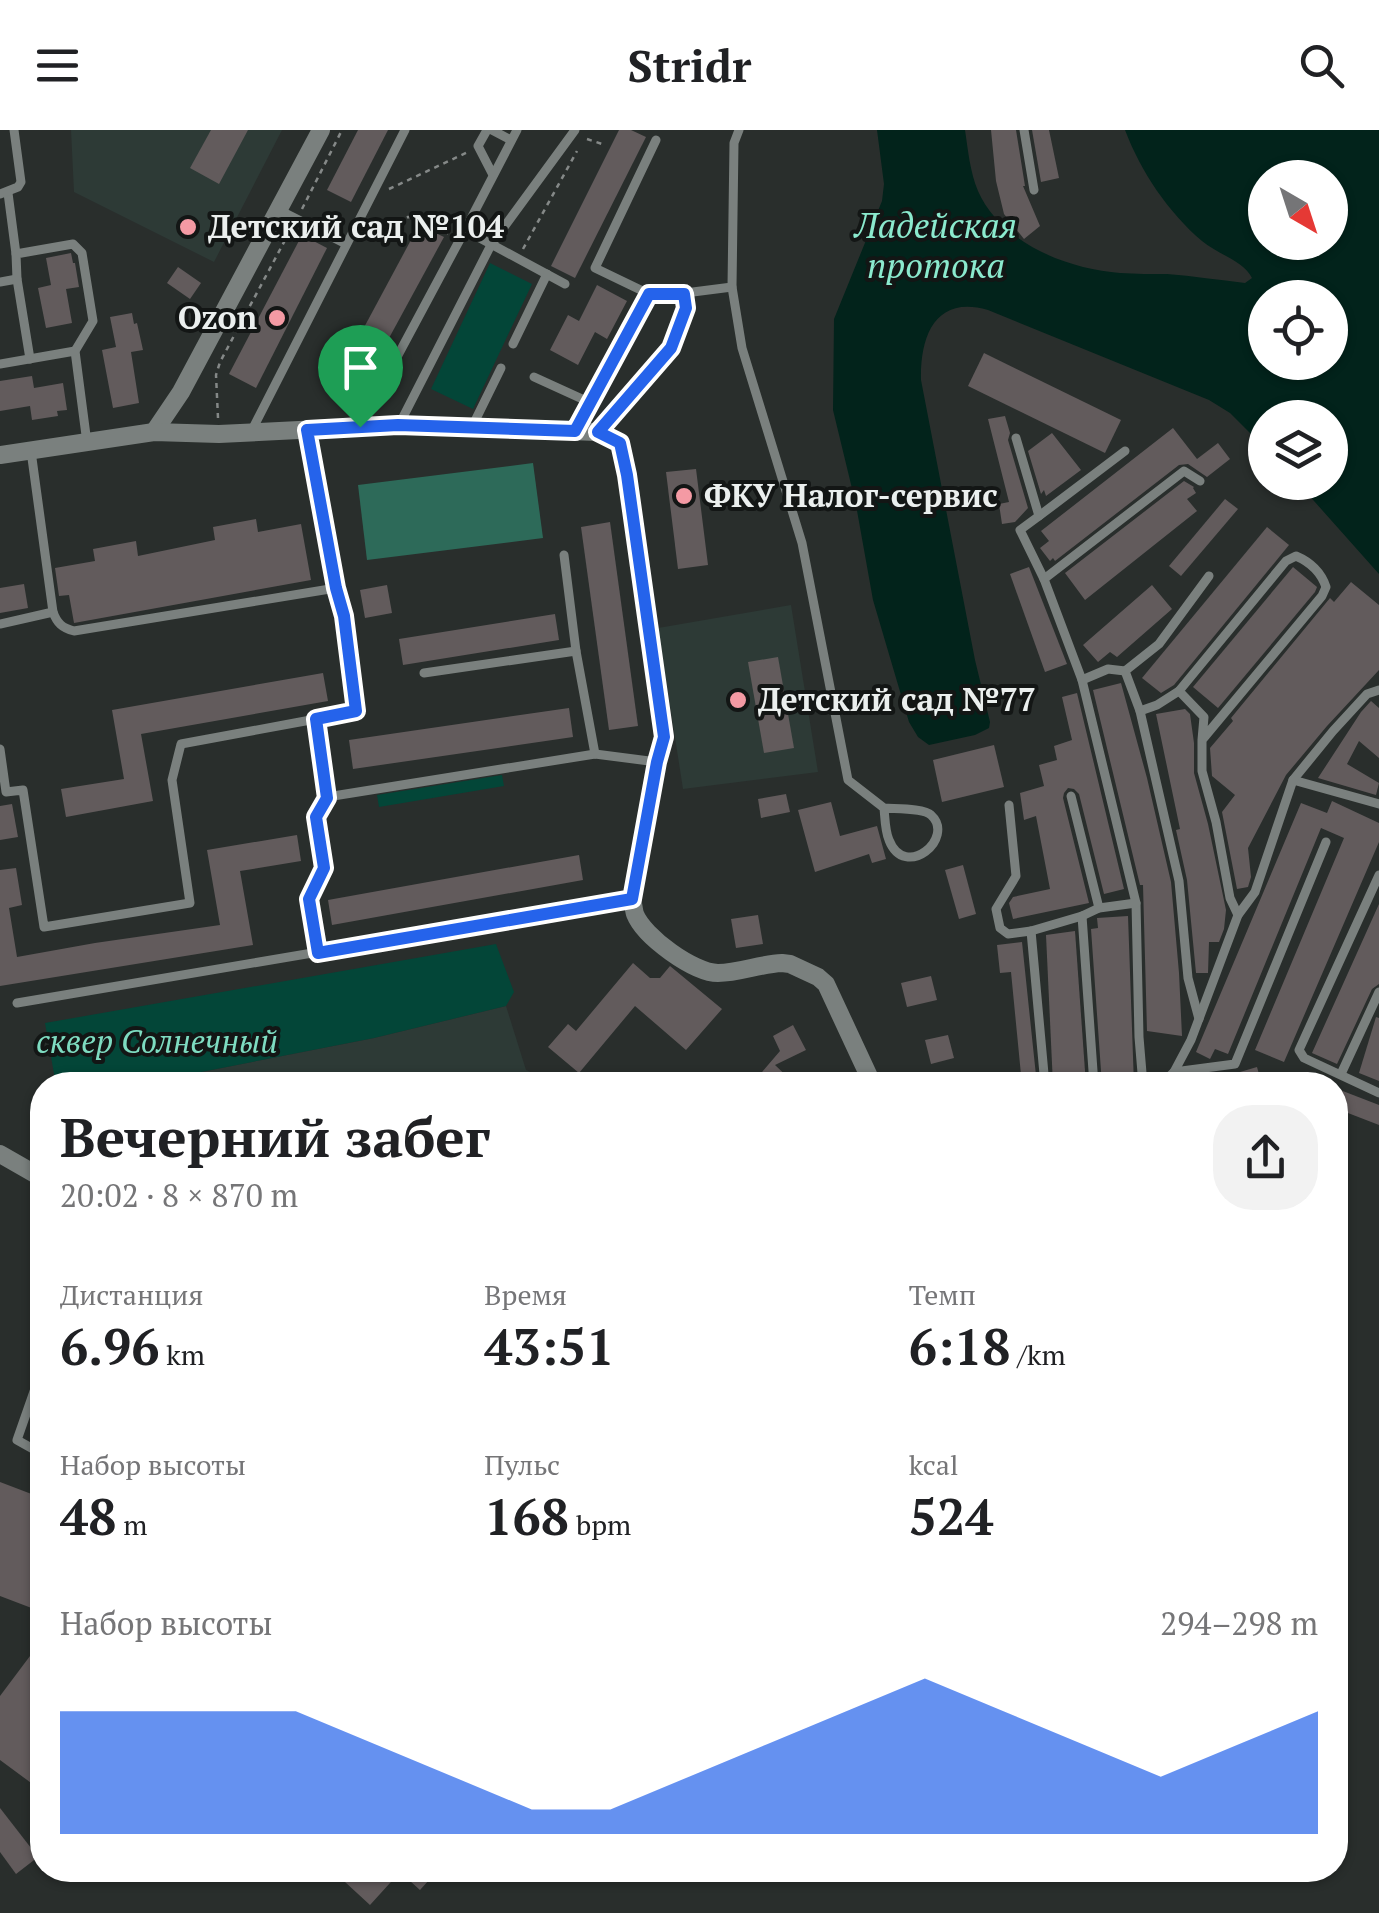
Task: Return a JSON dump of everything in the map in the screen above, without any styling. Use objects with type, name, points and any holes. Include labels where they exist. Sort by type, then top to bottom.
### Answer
[{"type":"street","points":[[154,432],[181,392],[320,130]]},
{"type":"street","points":[[0,455],[154,432],[398,425],[598,432],[620,443],[664,737],[632,899],[634,913],[649,934],[704,972],[782,963],[818,977],[831,992],[867,1072]]},
{"type":"street","points":[[0,1154],[30,1171]]},
{"type":"lane","points":[[14,130],[21,182],[4,193],[30,358]]},
{"type":"lane","points":[[251,432],[406,130]]},
{"type":"lane","points":[[493,176],[478,146],[490,130],[512,140]]},
{"type":"lane","points":[[360,427],[517,130]]},
{"type":"lane","points":[[398,425],[491,245],[574,130]]},
{"type":"lane","points":[[740,130],[734,143],[732,287],[742,348],[802,543],[848,780],[884,808],[926,811],[934,816],[936,840],[926,853],[911,857],[895,851],[888,838],[884,808]]},
{"type":"lane","points":[[1024,130],[1034,190]]},
{"type":"lane","points":[[656,140],[595,268],[649,294],[732,287]]},
{"type":"lane","points":[[279,210],[346,244]]},
{"type":"lane","points":[[463,235],[491,245],[565,284]]},
{"type":"lane","points":[[16,254],[73,244],[82,253],[93,320],[75,351],[86,443]]},
{"type":"lane","points":[[513,344],[547,274]]},
{"type":"lane","points":[[0,282],[17,279]]},
{"type":"lane","points":[[598,432],[671,348],[686,308],[684,294]]},
{"type":"lane","points":[[575,431],[636,321]]},
{"type":"lane","points":[[0,364],[75,351]]},
{"type":"lane","points":[[472,428],[501,368]]},
{"type":"lane","points":[[534,378],[591,403]]},
{"type":"lane","points":[[0,750],[3,792],[23,790],[44,927],[190,903],[172,780],[182,744],[356,711],[344,616],[307,430]]},
{"type":"lane","points":[[1016,438],[1039,516]]},
{"type":"lane","points":[[30,451],[53,612],[56,621],[66,629],[74,632],[336,588]]},
{"type":"lane","points":[[1126,451],[1020,530],[1044,579],[1082,680],[1136,902],[1142,1072]]},
{"type":"lane","points":[[1044,579],[1184,471],[1200,481]]},
{"type":"lane","points":[[564,555],[595,754]]},
{"type":"lane","points":[[1140,711],[1179,690],[1286,561],[1296,556],[1308,561],[1322,577],[1326,587],[1322,596],[1202,740]]},
{"type":"lane","points":[[1082,680],[1108,669],[1125,671],[1159,644],[1209,576]]},
{"type":"lane","points":[[0,624],[53,612]]},
{"type":"lane","points":[[424,673],[576,651]]},
{"type":"lane","points":[[1125,671],[1140,711],[1179,880],[1188,978],[1199,1020]]},
{"type":"lane","points":[[1179,690],[1204,717],[1202,771],[1230,898],[1238,915]]},
{"type":"lane","points":[[1174,1072],[1199,1020],[1238,915],[1255,892],[1294,780],[1367,694],[1379,690]]},
{"type":"lane","points":[[316,719],[327,798],[316,817],[324,868],[309,899],[318,953]]},
{"type":"lane","points":[[327,798],[595,754],[657,762]]},
{"type":"lane","points":[[1294,780],[1379,804]]},
{"type":"lane","points":[[1072,796],[1099,908]]},
{"type":"lane","points":[[1009,805],[1016,876],[996,909],[1000,928],[1008,934],[1031,931],[1099,908],[1136,902]]},
{"type":"lane","points":[[1174,1072],[1235,1064],[1326,842]]},
{"type":"lane","points":[[1336,1072],[1304,1058],[1299,1050],[1379,875]]},
{"type":"lane","points":[[17,1004],[632,899]]},
{"type":"lane","points":[[1082,916],[1093,1072]]},
{"type":"lane","points":[[1031,931],[1044,1072]]},
{"type":"lane","points":[[1342,1072],[1379,992]]},
{"type":"lane","points":[[1348,1077],[1379,1092]]},
{"type":"lane","points":[[30,1402],[16,1440],[30,1448]]},
{"type":"path","points":[[218,424],[216,375],[220,362],[342,130]]},
{"type":"path","points":[[517,259],[584,138],[602,144]]},
{"type":"path","points":[[373,193],[398,186],[478,146]]},
{"type":"path","points":[[353,231],[408,217],[463,235]]},
{"type":"shaded area","name":"Детский сад №104","points":[[71,130],[282,130],[214,262],[74,192]]},
{"type":"shaded area","points":[[533,463],[543,538],[367,560],[358,485]]},
{"type":"shaded area","name":"Детский сад №77","points":[[791,605],[818,772],[683,789],[658,628]]},
{"type":"shaded area","points":[[506,1006],[526,1070],[530,1072],[201,1072],[374,1038]]},
{"type":"green space","points":[[490,263],[532,284],[473,409],[431,389]]},
{"type":"green space","points":[[502,775],[504,786],[379,807],[377,795]]},
{"type":"green space","name":"сквер Солнечный","points":[[496,944],[514,992],[506,1006],[374,1038],[201,1072],[54,1072],[45,1023]]},
{"type":"water","name":"Ладейская протока","points":[[877,130],[965,130],[978,191],[1002,225],[1019,239],[1058,259],[1100,270],[1248,281],[1248,380],[1348,380],[1348,280],[1249,280],[1252,278],[1248,272],[1202,241],[1167,204],[1147,176],[1125,130],[1379,130],[1379,574],[1313,500],[1348,500],[1348,400],[1248,400],[1248,431],[1209,400],[988,310],[955,308],[935,322],[928,334],[921,380],[990,722],[989,728],[975,735],[929,745],[918,737],[909,722],[873,600],[833,410],[834,319],[882,201],[884,184]]},
{"type":"building","points":[[211,130],[248,130],[219,184],[190,168]]},
{"type":"building","points":[[358,130],[388,130],[351,202],[327,190]]},
{"type":"building","points":[[619,130],[631,130],[646,137],[575,278],[551,266]]},
{"type":"building","points":[[991,130],[1016,130],[1023,186],[1040,226],[1024,239],[1004,214]]},
{"type":"building","points":[[1032,130],[1049,130],[1059,178],[1041,182]]},
{"type":"building","points":[[419,225],[444,237],[370,373],[346,361]]},
{"type":"building","points":[[302,235],[327,248],[256,388],[229,374]]},
{"type":"building","points":[[71,253],[79,287],[66,289],[72,323],[46,328],[38,288],[51,285],[46,258]]},
{"type":"building","points":[[178,267],[201,283],[190,299],[167,283]]},
{"type":"building","points":[[597,285],[627,301],[607,339],[595,332],[578,365],[550,350],[568,315],[579,321]]},
{"type":"building","points":[[132,313],[143,350],[131,352],[139,403],[113,408],[102,350],[116,347],[110,317]]},
{"type":"building","points":[[984,353],[1121,420],[1105,453],[968,386]]},
{"type":"building","points":[[32,376],[34,388],[63,383],[67,410],[57,411],[58,416],[32,420],[30,406],[0,411],[0,381]]},
{"type":"building","points":[[1005,416],[1028,508],[1015,522],[1002,524],[999,504],[1009,502],[988,419]]},
{"type":"building","points":[[1173,428],[1197,459],[1218,443],[1230,459],[1207,477],[1188,464],[1179,465],[1050,561],[1040,548],[1049,541],[1041,531]]},
{"type":"building","points":[[1052,433],[1081,470],[1046,496],[1044,490],[1041,494],[1028,451]]},
{"type":"building","name":"ФКУ Налог-сервис","points":[[696,469],[708,565],[678,569],[666,472]]},
{"type":"building","points":[[1184,481],[1194,487],[1196,493],[1187,499],[1197,511],[1085,600],[1065,573]]},
{"type":"building","points":[[1225,499],[1238,509],[1181,576],[1169,566]]},
{"type":"building","points":[[256,519],[258,532],[301,524],[311,580],[74,623],[69,595],[59,596],[55,568],[95,561],[93,549],[136,541],[138,556],[215,540],[213,527]]},
{"type":"building","points":[[610,522],[638,726],[609,730],[581,527]]},
{"type":"building","points":[[1267,527],[1289,545],[1174,685],[1161,693],[1142,678]]},
{"type":"building","points":[[1029,567],[1067,664],[1045,672],[1010,574]]},
{"type":"building","points":[[1293,567],[1317,587],[1315,592],[1218,708],[1193,687]]},
{"type":"building","points":[[1351,582],[1379,605],[1379,670],[1286,775],[1248,848],[1248,887],[1237,889],[1222,812],[1235,795],[1212,776],[1210,748],[1330,598],[1334,602]]},
{"type":"building","points":[[24,584],[28,608],[0,613],[0,588]]},
{"type":"building","points":[[387,585],[392,613],[365,618],[360,590]]},
{"type":"building","points":[[1152,585],[1172,609],[1117,657],[1110,652],[1098,662],[1083,645]]},
{"type":"building","points":[[555,614],[559,640],[403,665],[399,639]]},
{"type":"building","points":[[778,657],[794,748],[764,753],[748,662]]},
{"type":"building","points":[[323,673],[328,701],[141,734],[153,801],[66,817],[61,789],[124,779],[112,710]]},
{"type":"building","points":[[1121,683],[1171,882],[1182,1036],[1147,1031],[1143,885],[1093,690]]},
{"type":"building","points":[[1077,693],[1124,889],[1104,894],[1079,794],[1068,788],[1063,798],[1089,903],[1013,919],[1009,903],[1013,897],[1050,889],[1036,816],[1024,820],[1020,793],[1044,786],[1039,765],[1057,760],[1054,746],[1072,740],[1062,697]]},
{"type":"building","points":[[1371,701],[1379,708],[1379,758],[1359,741],[1347,764],[1379,783],[1376,795],[1318,778]]},
{"type":"building","points":[[569,708],[573,737],[353,769],[349,740]]},
{"type":"building","points":[[1185,709],[1190,714],[1194,773],[1226,910],[1219,942],[1209,942],[1208,973],[1196,973],[1187,880],[1176,830],[1180,829],[1156,714]]},
{"type":"building","points":[[994,745],[1004,787],[942,802],[933,760]]},
{"type":"building","points":[[786,794],[790,812],[761,818],[758,799]]},
{"type":"building","points":[[1332,801],[1379,823],[1379,842],[1284,1062],[1255,1050],[1344,838],[1321,828],[1228,1054],[1215,1049],[1210,1059],[1196,1052],[1301,803],[1327,813]]},
{"type":"building","points":[[831,802],[840,836],[877,826],[886,859],[872,863],[869,854],[815,872],[798,810]]},
{"type":"building","points":[[12,804],[18,837],[0,840],[0,806]]},
{"type":"building","points":[[297,835],[301,861],[240,871],[253,945],[0,986],[0,870],[16,868],[22,905],[9,908],[17,957],[220,925],[207,850]]},
{"type":"building","points":[[579,855],[583,880],[332,925],[328,900]]},
{"type":"building","points":[[963,865],[976,914],[959,919],[945,870]]},
{"type":"building","points":[[1379,904],[1379,984],[1372,989],[1337,1064],[1312,1053]]},
{"type":"building","points":[[758,915],[763,944],[736,948],[731,919]]},
{"type":"building","points":[[1128,916],[1134,1072],[1101,1072],[1091,929],[1098,928],[1097,918]]},
{"type":"building","points":[[1075,931],[1085,1072],[1052,1072],[1046,935]]},
{"type":"building","points":[[1022,942],[1036,1072],[1021,1072],[1011,972],[1000,973],[997,945]]},
{"type":"building","points":[[633,963],[650,978],[660,978],[670,966],[722,1009],[686,1050],[635,1006],[580,1072],[548,1047],[568,1024],[576,1031]]},
{"type":"building","points":[[931,976],[937,1000],[907,1007],[901,983]]},
{"type":"building","points":[[1376,1017],[1379,1018],[1379,1081],[1359,1073]]},
{"type":"building","points":[[793,1025],[806,1050],[775,1065],[782,1072],[762,1072],[780,1051],[773,1036]]},
{"type":"building","points":[[948,1035],[954,1058],[931,1064],[925,1040]]},
{"type":"building","points":[[1348,1093],[1379,1105],[1379,1125],[1348,1113]]},
{"type":"building","points":[[0,1482],[30,1493],[30,1607],[0,1596]]},
{"type":"building","points":[[30,1656],[30,1782],[0,1760],[0,1696]]},
{"type":"building","points":[[0,1808],[30,1847],[30,1863],[16,1874],[0,1852]]},
{"type":"building","points":[[345,1882],[391,1882],[370,1905]]},
{"type":"building","points":[[411,1882],[427,1882],[420,1890]]},
{"type":"place","name":"Детский сад №104","points":[[188,227]]},
{"type":"place","name":"Ozon","points":[[277,318]]},
{"type":"place","name":"ФКУ Налог-сервис","points":[[684,496]]},
{"type":"place","name":"Детский сад №77","points":[[738,700]]},
{"type":"route","points":[[649,294],[684,294],[686,308],[671,348],[598,432],[620,443],[627,475],[664,737],[632,899],[318,953],[309,899],[324,868],[316,817],[327,798],[316,719],[356,711],[344,616],[307,430],[360,427],[575,431],[649,294]]}]
